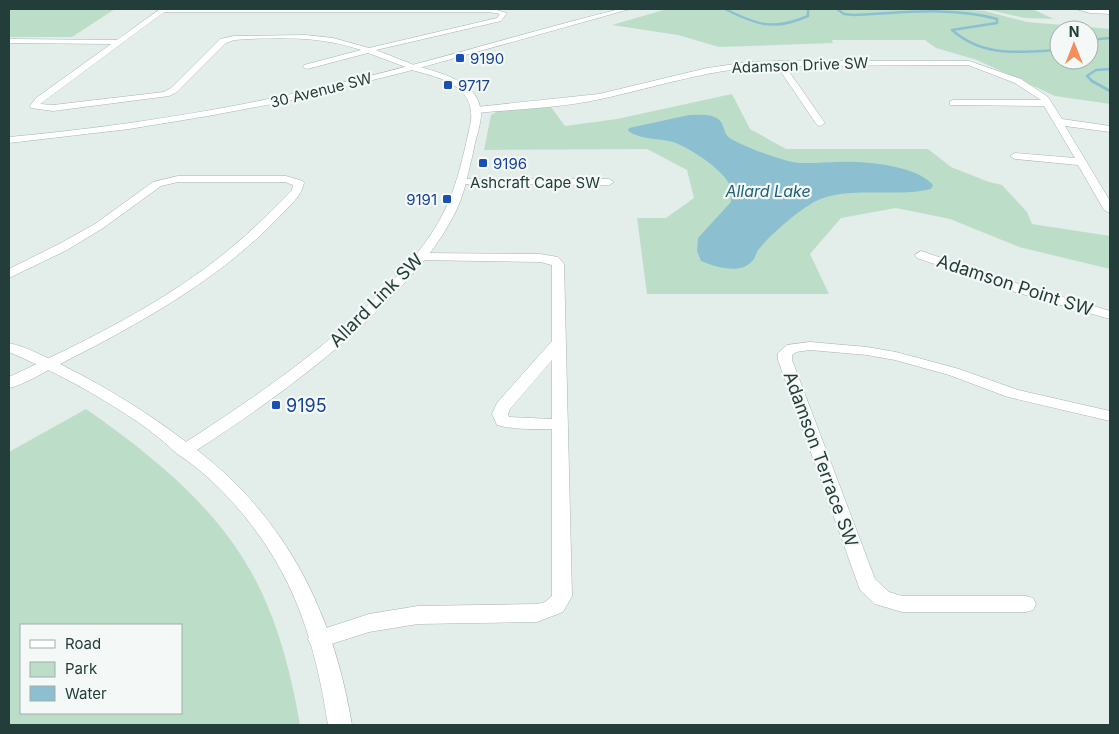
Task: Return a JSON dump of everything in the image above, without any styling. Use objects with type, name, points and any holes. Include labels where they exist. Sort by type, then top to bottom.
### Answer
[{"type":"street","points":[[308,67],[367,51],[408,40],[499,20],[504,13],[494,10],[418,9],[163,10],[38,100],[34,106],[52,108],[166,94],[174,90],[223,41],[230,38],[325,39],[345,42],[367,51],[461,86],[470,94],[476,110]]},
{"type":"street","name":"30 Avenue SW","points":[[9,140],[105,130],[213,114],[329,89],[627,9]]},
{"type":"street","points":[[1079,9],[1090,12],[1110,12]]},
{"type":"street","points":[[400,37],[408,40]]},
{"type":"street","points":[[9,41],[118,42]]},
{"type":"street","points":[[779,63],[820,123]]},
{"type":"street","name":"Adamson Drive SW","points":[[476,110],[587,99],[714,69],[779,63],[969,63],[1018,81],[1039,94],[1048,103],[1110,210]]},
{"type":"street","points":[[952,103],[1048,103]]},
{"type":"street","name":"Allard Link SW","points":[[184,451],[307,367],[361,321],[420,257],[448,216],[461,182],[476,110]]},
{"type":"street","points":[[1060,122],[1110,129]]},
{"type":"street","points":[[1016,156],[1083,162]]},
{"type":"street","points":[[9,274],[63,247],[99,226],[160,182],[178,179],[286,179],[299,184],[297,191],[275,215],[251,238],[220,263],[138,316],[49,364],[9,383]]},
{"type":"street","name":"Ashcraft Cape SW","points":[[461,182],[609,182]]},
{"type":"street","name":"Adamson Point SW","points":[[920,255],[1020,289],[1110,315]]},
{"type":"street","points":[[319,639],[368,623],[410,616],[452,613],[537,613],[558,605],[562,596],[559,266],[554,260],[536,257],[420,257]]},
{"type":"street","points":[[559,342],[503,407],[500,414],[504,421],[513,424],[560,424]]},
{"type":"street","name":"Adamson Terrace SW","points":[[1026,604],[902,604],[882,598],[873,591],[867,584],[785,360],[785,353],[798,346],[810,346],[867,351],[896,356],[954,372],[1030,399],[1110,416]]},
{"type":"street","points":[[9,347],[49,364],[115,400],[218,478],[250,510],[280,551],[304,597],[330,676],[340,725]]},
{"type":"green space","points":[[9,9],[115,9],[72,37],[9,37]]},
{"type":"green space","points":[[667,9],[954,9],[985,11],[1027,22],[1049,24],[1049,70],[1099,70],[1099,28],[1110,29],[1110,104],[1055,96],[977,60],[936,48],[925,40],[832,40],[833,43],[719,47],[678,35],[612,25]]},
{"type":"green space","points":[[985,9],[1032,9],[1054,19],[1025,18]]},
{"type":"green space","points":[[732,94],[750,129],[786,149],[928,149],[951,167],[1002,185],[1027,212],[1032,224],[1110,236],[1110,269],[1019,247],[950,219],[896,208],[841,218],[810,254],[829,294],[647,294],[637,218],[666,218],[694,198],[687,170],[647,149],[484,150],[491,115],[498,111],[551,107],[565,126],[617,119]]},
{"type":"green space","points":[[86,409],[133,443],[177,481],[198,501],[235,546],[260,588],[282,645],[300,725],[9,725],[9,452]]},
{"type":"water","name":"Allard Lake","points":[[689,115],[715,117],[721,122],[731,139],[782,159],[800,163],[849,162],[888,166],[914,173],[925,178],[933,185],[931,189],[918,191],[856,193],[827,197],[807,206],[785,224],[764,243],[749,264],[736,269],[714,266],[701,261],[697,251],[698,238],[731,202],[731,190],[727,180],[706,160],[680,145],[639,136],[628,131],[629,128]]},
{"type":"waterway","points":[[725,9],[756,22],[775,25],[796,21],[808,16],[808,9]]},
{"type":"waterway","points":[[837,9],[844,14],[854,15],[926,11],[980,15],[997,19],[997,23],[952,30],[964,39],[990,49],[1016,52],[1049,50]]},
{"type":"waterway","points":[[1099,39],[1110,38]]},
{"type":"waterway","points":[[1092,81],[1087,76],[1096,70],[1110,69]]},
{"type":"waterway","points":[[1092,81],[1110,91]]},
{"type":"place","name":"9190","points":[[460,58]]},
{"type":"place","name":"9717","points":[[448,85]]},
{"type":"place","name":"9196","points":[[483,163]]},
{"type":"place","name":"9191","points":[[447,199]]},
{"type":"place","name":"9195","points":[[276,405]]}]
